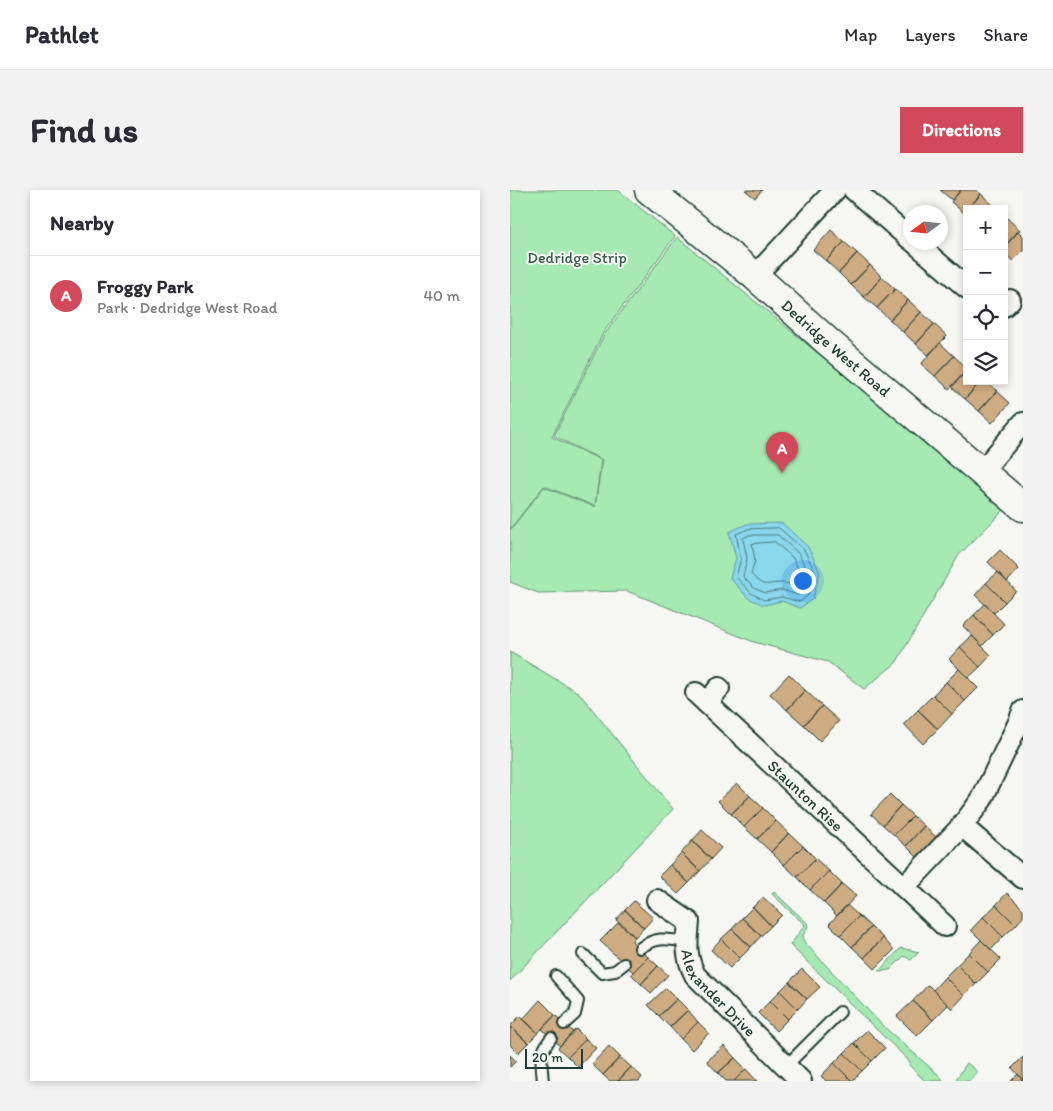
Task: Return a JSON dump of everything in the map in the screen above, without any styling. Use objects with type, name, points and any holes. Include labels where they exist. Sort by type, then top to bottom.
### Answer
[{"type":"street","name":"Dedridge West Road","points":[[649,190],[755,276],[827,341],[1023,507]]},
{"type":"street","points":[[755,276],[835,190]]},
{"type":"street","points":[[854,190],[903,233]]},
{"type":"street","points":[[923,250],[963,285]]},
{"type":"street","points":[[982,471],[1023,424]]},
{"type":"street","name":"Staunton Rise","points":[[707,695],[945,926]]},
{"type":"street","points":[[904,887],[940,852],[982,799],[1023,711]]},
{"type":"street","points":[[962,826],[1023,878]]},
{"type":"street","name":"Alexander Drive","points":[[657,900],[689,922],[688,961],[695,975],[801,1081]]},
{"type":"lane","points":[[640,948],[649,942],[662,938],[687,942]]},
{"type":"lane","points":[[583,954],[602,973],[615,971],[624,964]]},
{"type":"lane","points":[[556,976],[578,1001],[575,1014],[564,1024]]},
{"type":"lane","points":[[786,1066],[840,1012]]},
{"type":"lane","points":[[543,1081],[541,1059],[545,1046],[551,1038]]},
{"type":"green space","name":"Dedridge Strip","points":[[510,190],[618,190],[675,236],[603,333],[552,437],[601,460],[595,506],[544,486],[510,529]]},
{"type":"green space","points":[[677,237],[1006,508],[959,555],[896,663],[864,689],[828,662],[754,642],[627,591],[538,593],[510,582],[510,530],[544,487],[595,507],[602,460],[554,436],[604,335]]},
{"type":"green space","points":[[510,652],[579,693],[673,809],[510,981]]},
{"type":"green space","points":[[774,892],[807,923],[808,926],[803,936],[804,942],[883,1026],[941,1077],[943,1081],[925,1081],[909,1065],[910,1062],[790,945],[805,925],[772,894]]},
{"type":"green space","points":[[901,948],[919,952],[911,960],[904,956],[890,970],[879,971]]},
{"type":"green space","points":[[967,1063],[978,1072],[970,1081],[958,1081],[956,1079]]},
{"type":"water","points":[[782,523],[808,547],[820,572],[813,599],[800,608],[782,601],[764,605],[748,598],[730,578],[736,558],[729,532],[747,524]]},
{"type":"building","points":[[745,190],[762,190],[755,198]]},
{"type":"building","points":[[940,190],[961,190],[952,200]]},
{"type":"building","points":[[961,190],[976,190],[981,194],[971,205],[963,205],[963,212],[951,202]]},
{"type":"building","points":[[981,194],[993,205],[971,205]]},
{"type":"building","points":[[1008,219],[1020,230],[1008,243]]},
{"type":"building","points":[[831,230],[844,242],[826,261],[813,250]]},
{"type":"building","points":[[1018,231],[1023,236],[1023,251],[1013,261],[1008,257],[1008,242]]},
{"type":"building","points":[[844,242],[857,253],[839,273],[826,261]]},
{"type":"building","points":[[857,253],[870,265],[851,285],[839,273]]},
{"type":"building","points":[[870,265],[882,277],[864,297],[851,285]]},
{"type":"building","points":[[882,277],[895,289],[877,308],[864,297]]},
{"type":"building","points":[[895,289],[908,300],[890,320],[877,308]]},
{"type":"building","points":[[908,300],[921,312],[903,332],[890,320]]},
{"type":"building","points":[[921,312],[934,324],[916,344],[903,332]]},
{"type":"building","points":[[934,324],[947,336],[928,355],[916,344]]},
{"type":"building","points":[[940,343],[954,356],[935,376],[921,364]]},
{"type":"building","points":[[954,356],[963,364],[963,374],[949,389],[935,376]]},
{"type":"building","points":[[963,375],[963,385],[977,385],[965,399],[952,387]]},
{"type":"building","points":[[977,385],[990,385],[997,391],[979,411],[965,399]]},
{"type":"building","points":[[997,391],[1010,403],[992,423],[979,411]]},
{"type":"building","points":[[1000,550],[1019,569],[1007,582],[988,562]]},
{"type":"building","points":[[998,572],[1016,591],[1005,602],[986,583]]},
{"type":"building","points":[[986,583],[1005,602],[994,613],[975,595]]},
{"type":"building","points":[[985,604],[1004,624],[993,635],[974,615]]},
{"type":"building","points":[[974,615],[993,635],[982,646],[963,626]]},
{"type":"building","points":[[972,636],[991,655],[980,667],[960,647]]},
{"type":"building","points":[[960,647],[980,667],[968,678],[949,659]]},
{"type":"building","points":[[959,669],[978,688],[965,701],[946,682]]},
{"type":"building","points":[[789,674],[805,690],[787,710],[770,694]]},
{"type":"building","points":[[946,682],[965,701],[952,714],[933,695]]},
{"type":"building","points":[[805,690],[822,706],[804,725],[787,710]]},
{"type":"building","points":[[933,695],[952,714],[938,729],[918,710]]},
{"type":"building","points":[[822,706],[839,721],[820,741],[804,725]]},
{"type":"building","points":[[918,710],[938,729],[923,744],[904,724]]},
{"type":"building","points":[[737,783],[750,796],[731,814],[718,801]]},
{"type":"building","points":[[890,794],[901,805],[883,825],[871,814]]},
{"type":"building","points":[[750,796],[763,808],[744,827],[731,814]]},
{"type":"building","points":[[901,805],[913,816],[894,835],[883,825]]},
{"type":"building","points":[[763,808],[776,821],[757,839],[744,827]]},
{"type":"building","points":[[913,816],[924,826],[906,846],[894,835]]},
{"type":"building","points":[[776,821],[789,833],[771,852],[757,839]]},
{"type":"building","points":[[924,826],[936,837],[917,857],[906,846]]},
{"type":"building","points":[[702,830],[721,848],[711,859],[692,841]]},
{"type":"building","points":[[789,833],[803,846],[784,865],[771,852]]},
{"type":"building","points":[[692,841],[711,859],[700,871],[681,853]]},
{"type":"building","points":[[803,846],[816,859],[797,877],[784,865]]},
{"type":"building","points":[[681,853],[700,871],[689,883],[670,865]]},
{"type":"building","points":[[816,859],[829,871],[810,890],[797,877]]},
{"type":"building","points":[[670,865],[689,883],[678,894],[659,876]]},
{"type":"building","points":[[829,871],[842,884],[824,903],[810,890]]},
{"type":"building","points":[[842,884],[856,896],[837,916],[824,903]]},
{"type":"building","points":[[1007,893],[1023,909],[1023,917],[1016,925],[996,905]]},
{"type":"building","points":[[763,897],[782,915],[771,926],[753,907]]},
{"type":"building","points":[[634,901],[653,918],[644,928],[625,910]]},
{"type":"building","points":[[847,905],[859,916],[840,935],[829,924]]},
{"type":"building","points":[[996,905],[1016,925],[1003,937],[983,917]]},
{"type":"building","points":[[753,907],[771,926],[761,936],[742,918]]},
{"type":"building","points":[[625,910],[644,928],[635,937],[616,920]]},
{"type":"building","points":[[859,916],[871,927],[852,947],[840,935]]},
{"type":"building","points":[[983,917],[1003,937],[991,950],[971,930]]},
{"type":"building","points":[[742,918],[761,936],[751,947],[732,929]]},
{"type":"building","points":[[619,922],[635,937],[632,941],[648,957],[633,972],[600,941]]},
{"type":"building","points":[[871,927],[883,938],[864,958],[852,947]]},
{"type":"building","points":[[732,929],[751,947],[740,958],[721,939]]},
{"type":"building","points":[[883,938],[894,950],[875,969],[864,958]]},
{"type":"building","points":[[721,939],[740,958],[730,968],[711,950]]},
{"type":"building","points":[[981,940],[1001,959],[988,972],[969,953]]},
{"type":"building","points":[[969,953],[988,972],[976,984],[957,965]]},
{"type":"building","points":[[648,957],[658,966],[641,984],[631,974]]},
{"type":"building","points":[[957,965],[976,984],[964,996],[945,977]]},
{"type":"building","points":[[658,966],[668,975],[651,993],[641,984]]},
{"type":"building","points":[[802,969],[820,987],[807,999],[789,982]]},
{"type":"building","points":[[945,977],[964,996],[952,1009],[933,990]]},
{"type":"building","points":[[789,982],[807,999],[798,1009],[780,991]]},
{"type":"building","points":[[928,985],[948,1005],[933,1020],[913,1001]]},
{"type":"building","points":[[666,988],[677,999],[659,1016],[648,1005]]},
{"type":"building","points":[[780,991],[798,1009],[788,1019],[770,1001]]},
{"type":"building","points":[[677,999],[688,1010],[670,1027],[659,1016]]},
{"type":"building","points":[[540,1000],[555,1015],[538,1033],[523,1019]]},
{"type":"building","points":[[770,1001],[788,1019],[776,1031],[758,1013]]},
{"type":"building","points":[[913,1001],[933,1020],[917,1036],[897,1016]]},
{"type":"building","points":[[688,1010],[698,1022],[681,1039],[670,1027]]},
{"type":"building","points":[[555,1015],[573,1032],[560,1046],[542,1029]]},
{"type":"building","points":[[520,1016],[538,1033],[528,1043],[510,1026]]},
{"type":"building","points":[[698,1022],[709,1033],[692,1050],[681,1039]]},
{"type":"building","points":[[510,1026],[528,1043],[518,1053],[510,1045]]},
{"type":"building","points":[[576,1029],[586,1039],[568,1057],[558,1048]]},
{"type":"building","points":[[867,1030],[885,1048],[872,1061],[854,1043]]},
{"type":"building","points":[[586,1039],[596,1048],[578,1067],[568,1057]]},
{"type":"building","points":[[854,1043],[872,1061],[862,1071],[844,1053]]},
{"type":"building","points":[[609,1046],[620,1057],[603,1075],[592,1064]]},
{"type":"building","points":[[724,1046],[735,1058],[718,1073],[707,1061]]},
{"type":"building","points":[[844,1053],[862,1071],[852,1081],[834,1063]]},
{"type":"building","points":[[510,1055],[516,1061],[510,1067]]},
{"type":"building","points":[[620,1057],[631,1067],[618,1081],[610,1081],[603,1075]]},
{"type":"building","points":[[1023,1057],[1023,1080],[1012,1068]]},
{"type":"building","points":[[735,1058],[746,1069],[734,1081],[726,1081],[718,1073]]},
{"type":"building","points":[[834,1063],[852,1081],[826,1081],[821,1076]]},
{"type":"building","points":[[631,1067],[642,1077],[639,1081],[618,1081]]},
{"type":"building","points":[[746,1069],[757,1081],[734,1081]]},
{"type":"building","points":[[1018,1074],[1023,1081],[1011,1081]]},
{"type":"place","name":"Froggy Park","points":[[782,473]]}]
